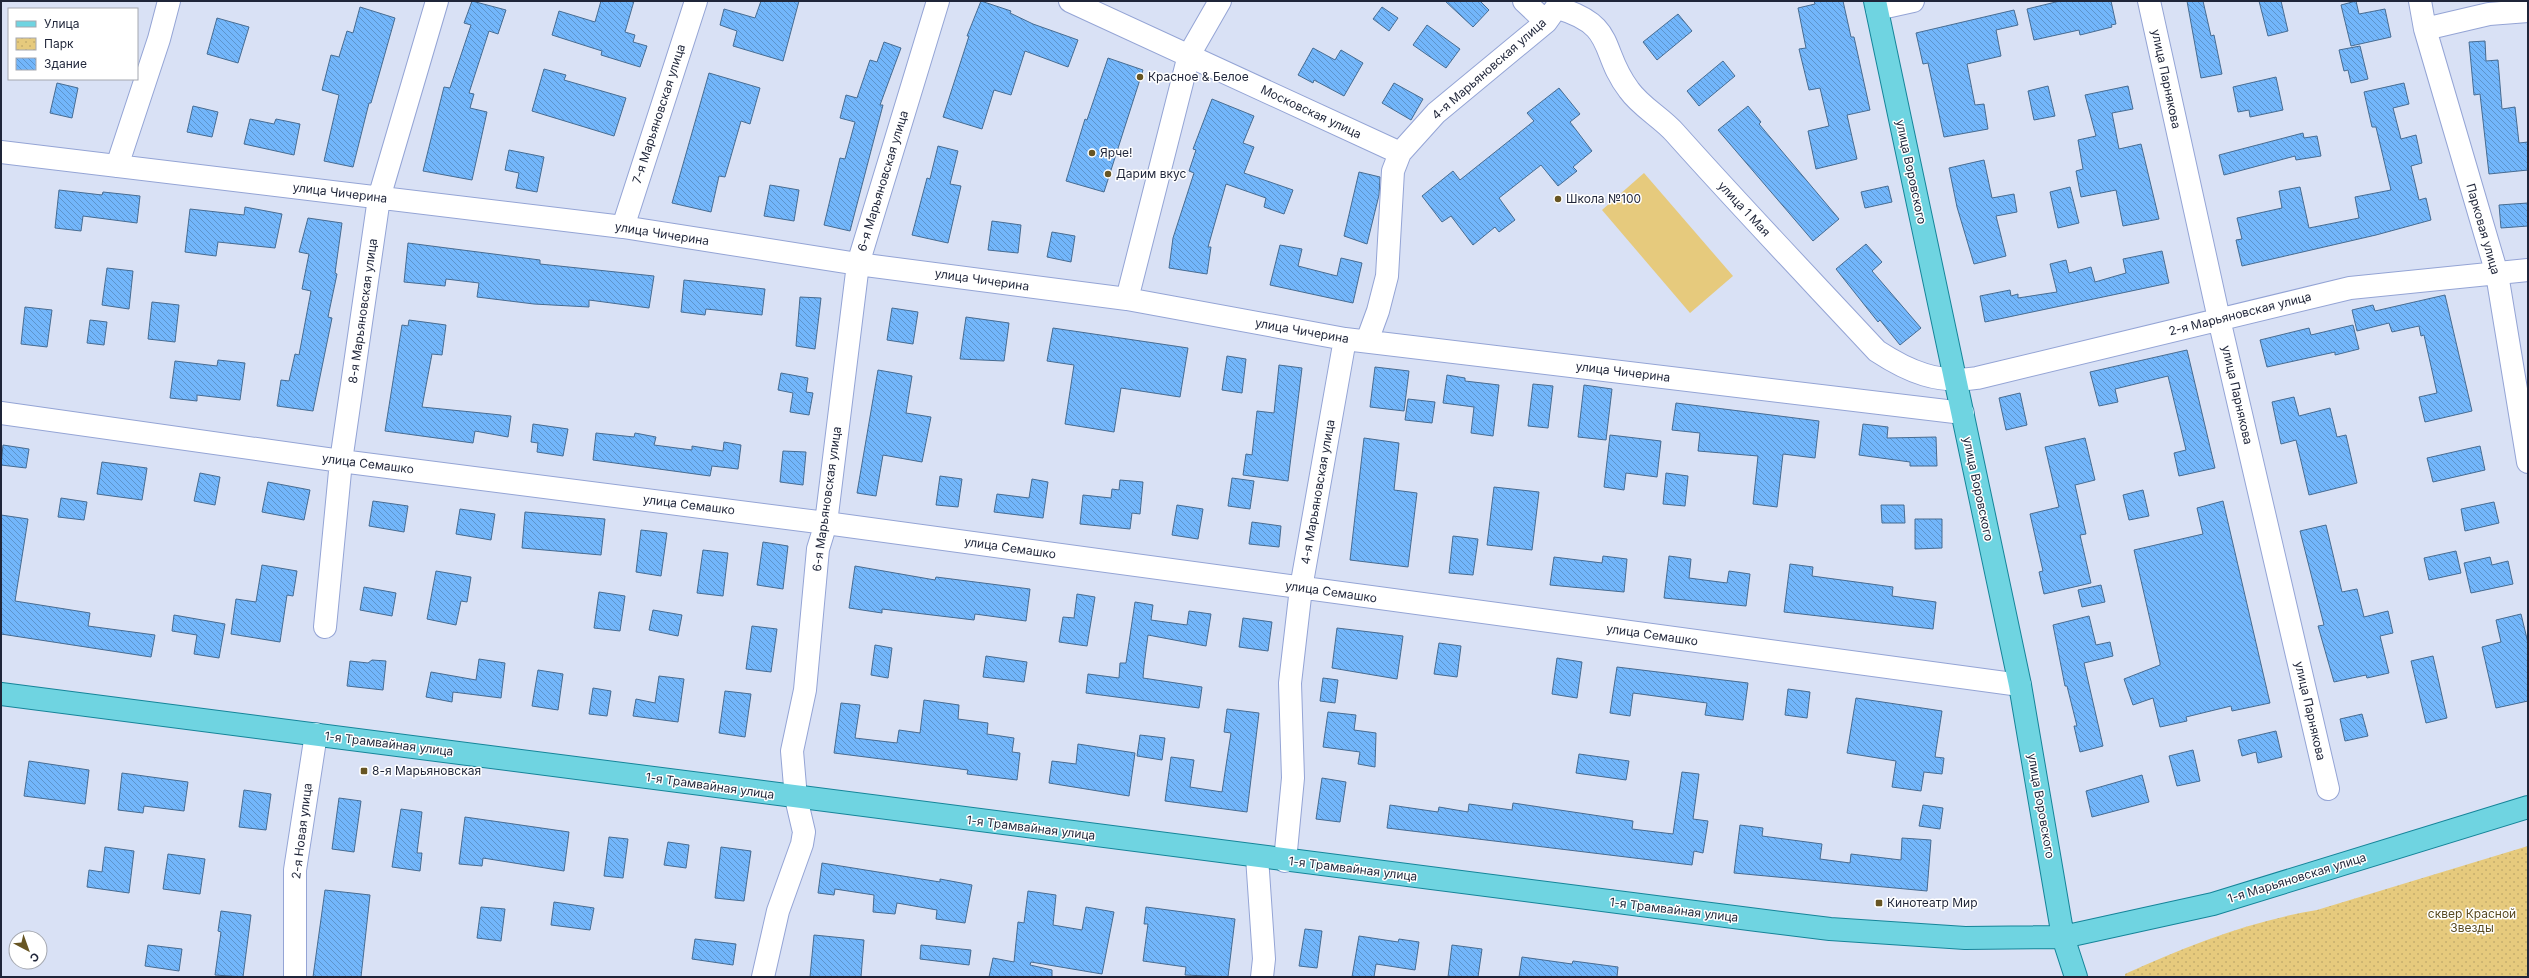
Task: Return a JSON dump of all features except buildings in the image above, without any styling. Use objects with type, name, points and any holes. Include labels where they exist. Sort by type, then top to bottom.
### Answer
[{"type":"main road","name":"улица Воровского","points":[[1876,5],[2020,685],[2063,937],[2076,977]]},
{"type":"main road","name":"1-я Трамвайная улица","points":[[1,694],[1285,861],[1830,929],[1965,938],[2063,937]]},
{"type":"main road","name":"1-я Марьяновская улица","points":[[2063,937],[2213,904],[2528,807]]},
{"type":"street","points":[[117,166],[159,39],[169,1]]},
{"type":"street","name":"8-я Марьяновская улица","points":[[325,627],[341,461],[379,198],[437,1]]},
{"type":"street","name":"7-я Марьяновская улица","points":[[623,227],[696,1]]},
{"type":"street","name":"6-я Марьяновская улица","points":[[763,977],[778,911],[802,844],[804,832],[796,798],[792,751],[805,690],[818,549],[826,523],[858,264],[938,1]]},
{"type":"street","name":"Московская улица","points":[[1070,1],[1400,153]]},
{"type":"street","points":[[1127,299],[1188,55],[1220,1]]},
{"type":"street","name":"улица 1 Мая","points":[[1524,1],[1587,20],[1599,31],[1608,44],[1617,72],[1629,91],[1671,128],[1877,351],[1900,366],[1932,377],[1956,381]]},
{"type":"street","points":[[1876,5],[1913,1]]},
{"type":"street","name":"улица Парнякова","points":[[2149,1],[2219,319],[2328,789]]},
{"type":"street","name":"Парковая улица","points":[[2420,1],[2425,29],[2497,274],[2528,462]]},
{"type":"street","name":"4-я Марьяновская улица","points":[[1367,341],[1387,276],[1393,171],[1400,153],[1436,113],[1555,10]]},
{"type":"street","points":[[2425,29],[2489,14],[2528,11]]},
{"type":"street","name":"улица Чичерина","points":[[1,152],[623,227],[858,264],[1127,299],[1345,339],[1963,413]]},
{"type":"street","name":"2-я Марьяновская улица","points":[[1956,381],[2350,288],[2528,270]]},
{"type":"street","name":"4-я Марьяновская улица","points":[[1285,861],[1293,778],[1290,683],[1301,588],[1345,339]]},
{"type":"street","name":"улица Семашко","points":[[1,413],[341,461],[826,523],[2020,685]]},
{"type":"street","name":"2-я Новая улица","points":[[295,977],[295,870],[316,734]]},
{"type":"street","points":[[1257,857],[1264,959],[1262,977]]},
{"type":"green space","points":[[1644,173],[1733,276],[1690,313],[1602,210]]},
{"type":"green space","name":"сквер Красной Звезды","points":[[2528,846],[2528,977],[2125,977],[2125,974],[2195,944],[2243,928],[2317,910]]},
{"type":"place","name":"Красное & Белое","points":[[1140,77]]},
{"type":"place","name":"Ярче!","points":[[1092,153]]},
{"type":"place","name":"Дарим вкус","points":[[1108,174]]},
{"type":"place","name":"Школа №100","points":[[1558,199]]},
{"type":"place","name":"8-я Марьяновская","points":[[364,771]]},
{"type":"place","name":"Кинотеатр Мир","points":[[1879,903]]}]
